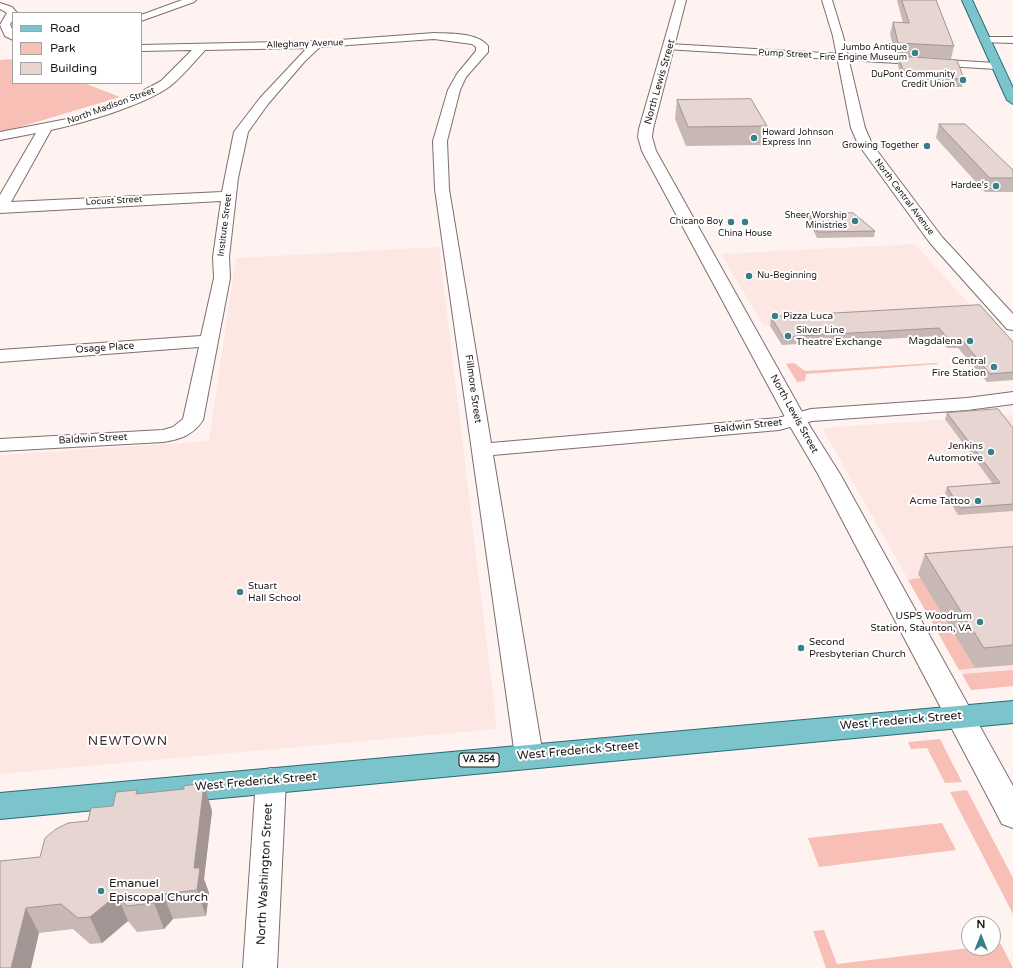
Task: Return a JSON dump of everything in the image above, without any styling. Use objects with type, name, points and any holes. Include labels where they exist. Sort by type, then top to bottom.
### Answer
[{"type":"main road","points":[[967,0],[996,66],[1013,100]]},
{"type":"main road","name":"West Frederick Street","points":[[0,806],[1013,712]]},
{"type":"street","points":[[142,18],[192,0]]},
{"type":"street","name":"North Lewis Street","points":[[681,0],[646,129],[647,146],[796,419],[829,474],[1013,815]]},
{"type":"street","name":"North Central Avenue","points":[[827,0],[833,18],[858,128],[868,148],[936,240],[1013,325]]},
{"type":"street","points":[[0,6],[12,2]]},
{"type":"street","points":[[0,6],[8,9],[12,13]]},
{"type":"street","points":[[0,17],[12,13]]},
{"type":"street","points":[[12,13],[5,24],[9,34],[12,36]]},
{"type":"street","name":"Alleghany Avenue","points":[[142,48],[317,44],[434,36],[469,40]]},
{"type":"street","name":"Fillmore Street","points":[[469,40],[478,43],[483,49],[461,76],[454,90],[440,140],[442,189],[449,226],[529,756]]},
{"type":"street","points":[[985,40],[1013,40]]},
{"type":"street","name":"Institute Street","points":[[185,430],[193,420],[222,278],[221,257],[229,196],[240,132],[245,124],[301,59],[317,44]]},
{"type":"street","name":"North Madison Street","points":[[0,136],[46,127],[94,114],[153,92],[173,78],[203,46]]},
{"type":"street","name":"Pump Street","points":[[669,46],[996,66]]},
{"type":"street","points":[[0,207],[46,127]]},
{"type":"street","name":"Locust Street","points":[[0,207],[229,196]]},
{"type":"street","name":"Osage Place","points":[[0,356],[210,341]]},
{"type":"street","name":"Baldwin Street","points":[[482,450],[779,424],[811,415],[968,404],[1013,398]]},
{"type":"street","name":"Baldwin Street","points":[[0,445],[163,436],[185,430]]},
{"type":"street","name":"North Washington Street","points":[[260,968],[271,780]]},
{"type":"shaded area","points":[[915,244],[977,313],[764,326],[721,254]]},
{"type":"shaded area","name":"Stuart Hall School","points":[[439,247],[497,729],[0,774],[0,455],[209,441],[236,258]]},
{"type":"shaded area","points":[[1013,415],[1013,686],[971,690],[822,428]]},
{"type":"green space","points":[[12,59],[12,84],[87,84],[120,97],[0,133],[0,60]]},
{"type":"green space","points":[[794,363],[805,371],[939,364],[806,374],[805,381],[797,382],[786,364]]},
{"type":"green space","points":[[921,578],[975,668],[959,670],[908,580]]},
{"type":"green space","points":[[1013,670],[1013,686],[971,690],[962,674]]},
{"type":"green space","points":[[940,739],[962,782],[945,783],[927,748],[911,749],[908,742]]},
{"type":"green space","points":[[967,790],[1013,878],[1013,914],[950,792]]},
{"type":"green space","points":[[942,823],[956,850],[819,867],[808,838]]},
{"type":"green space","points":[[824,930],[837,964],[961,949],[961,956],[1001,956],[1001,944],[1013,968],[826,968],[813,931]]},
{"type":"building","points":[[902,0],[936,0],[954,46],[898,43],[893,22],[909,23]]},
{"type":"building","points":[[899,56],[957,60],[964,79],[931,78],[929,71],[903,70]]},
{"type":"building","points":[[751,99],[767,126],[688,127],[677,100]]},
{"type":"building","points":[[939,124],[965,124],[1013,170],[1013,178],[990,178]]},
{"type":"building","points":[[853,213],[875,231],[818,232],[809,214]]},
{"type":"building","points":[[980,305],[1013,342],[1013,372],[990,374],[961,339],[949,340],[939,328],[783,337],[771,317]]},
{"type":"building","points":[[998,409],[1013,428],[1013,504],[960,508],[947,487],[1000,483],[947,413]]},
{"type":"building","name":"USPS Woodrum Station, Staunton, VA","points":[[1013,547],[1013,645],[984,648],[925,554]]},
{"type":"building","name":"Emanuel Episcopal Church","points":[[204,784],[194,868],[200,868],[197,890],[163,894],[154,903],[127,906],[117,895],[90,917],[78,918],[61,904],[26,908],[11,968],[0,968],[0,861],[40,857],[45,838],[56,829],[68,823],[88,821],[91,808],[113,806],[116,792],[137,790],[136,794],[184,789],[184,786]]},
{"type":"place","name":"Jumbo Antique Fire Engine Museum","points":[[915,53]]},
{"type":"place","name":"DuPont Community Credit Union","points":[[963,80]]},
{"type":"place","name":"Howard Johnson Express Inn","points":[[754,138]]},
{"type":"place","name":"Growing Together","points":[[927,146]]},
{"type":"place","name":"Hardee's","points":[[996,186]]},
{"type":"place","name":"Sheer Worship Ministries","points":[[855,221]]},
{"type":"place","name":"Chicano Boy","points":[[731,222]]},
{"type":"place","name":"China House","points":[[745,222]]},
{"type":"place","name":"Nu-Beginning","points":[[749,276]]},
{"type":"place","name":"Pizza Luca","points":[[775,316]]},
{"type":"place","name":"Silver Line Theatre Exchange","points":[[788,336]]},
{"type":"place","name":"Magdalena","points":[[970,341]]},
{"type":"place","name":"Central Fire Station","points":[[994,367]]},
{"type":"place","name":"Jenkins Automotive","points":[[991,452]]},
{"type":"place","name":"Acme Tattoo","points":[[978,501]]},
{"type":"place","name":"Stuart Hall School","points":[[240,592]]},
{"type":"place","name":"USPS Woodrum Station, Staunton, VA","points":[[980,622]]},
{"type":"place","name":"Second Presbyterian Church","points":[[801,648]]},
{"type":"place","name":"Emanuel Episcopal Church","points":[[101,891]]},
{"type":"district","name":"NEWTOWN","points":[[128,742]]}]
